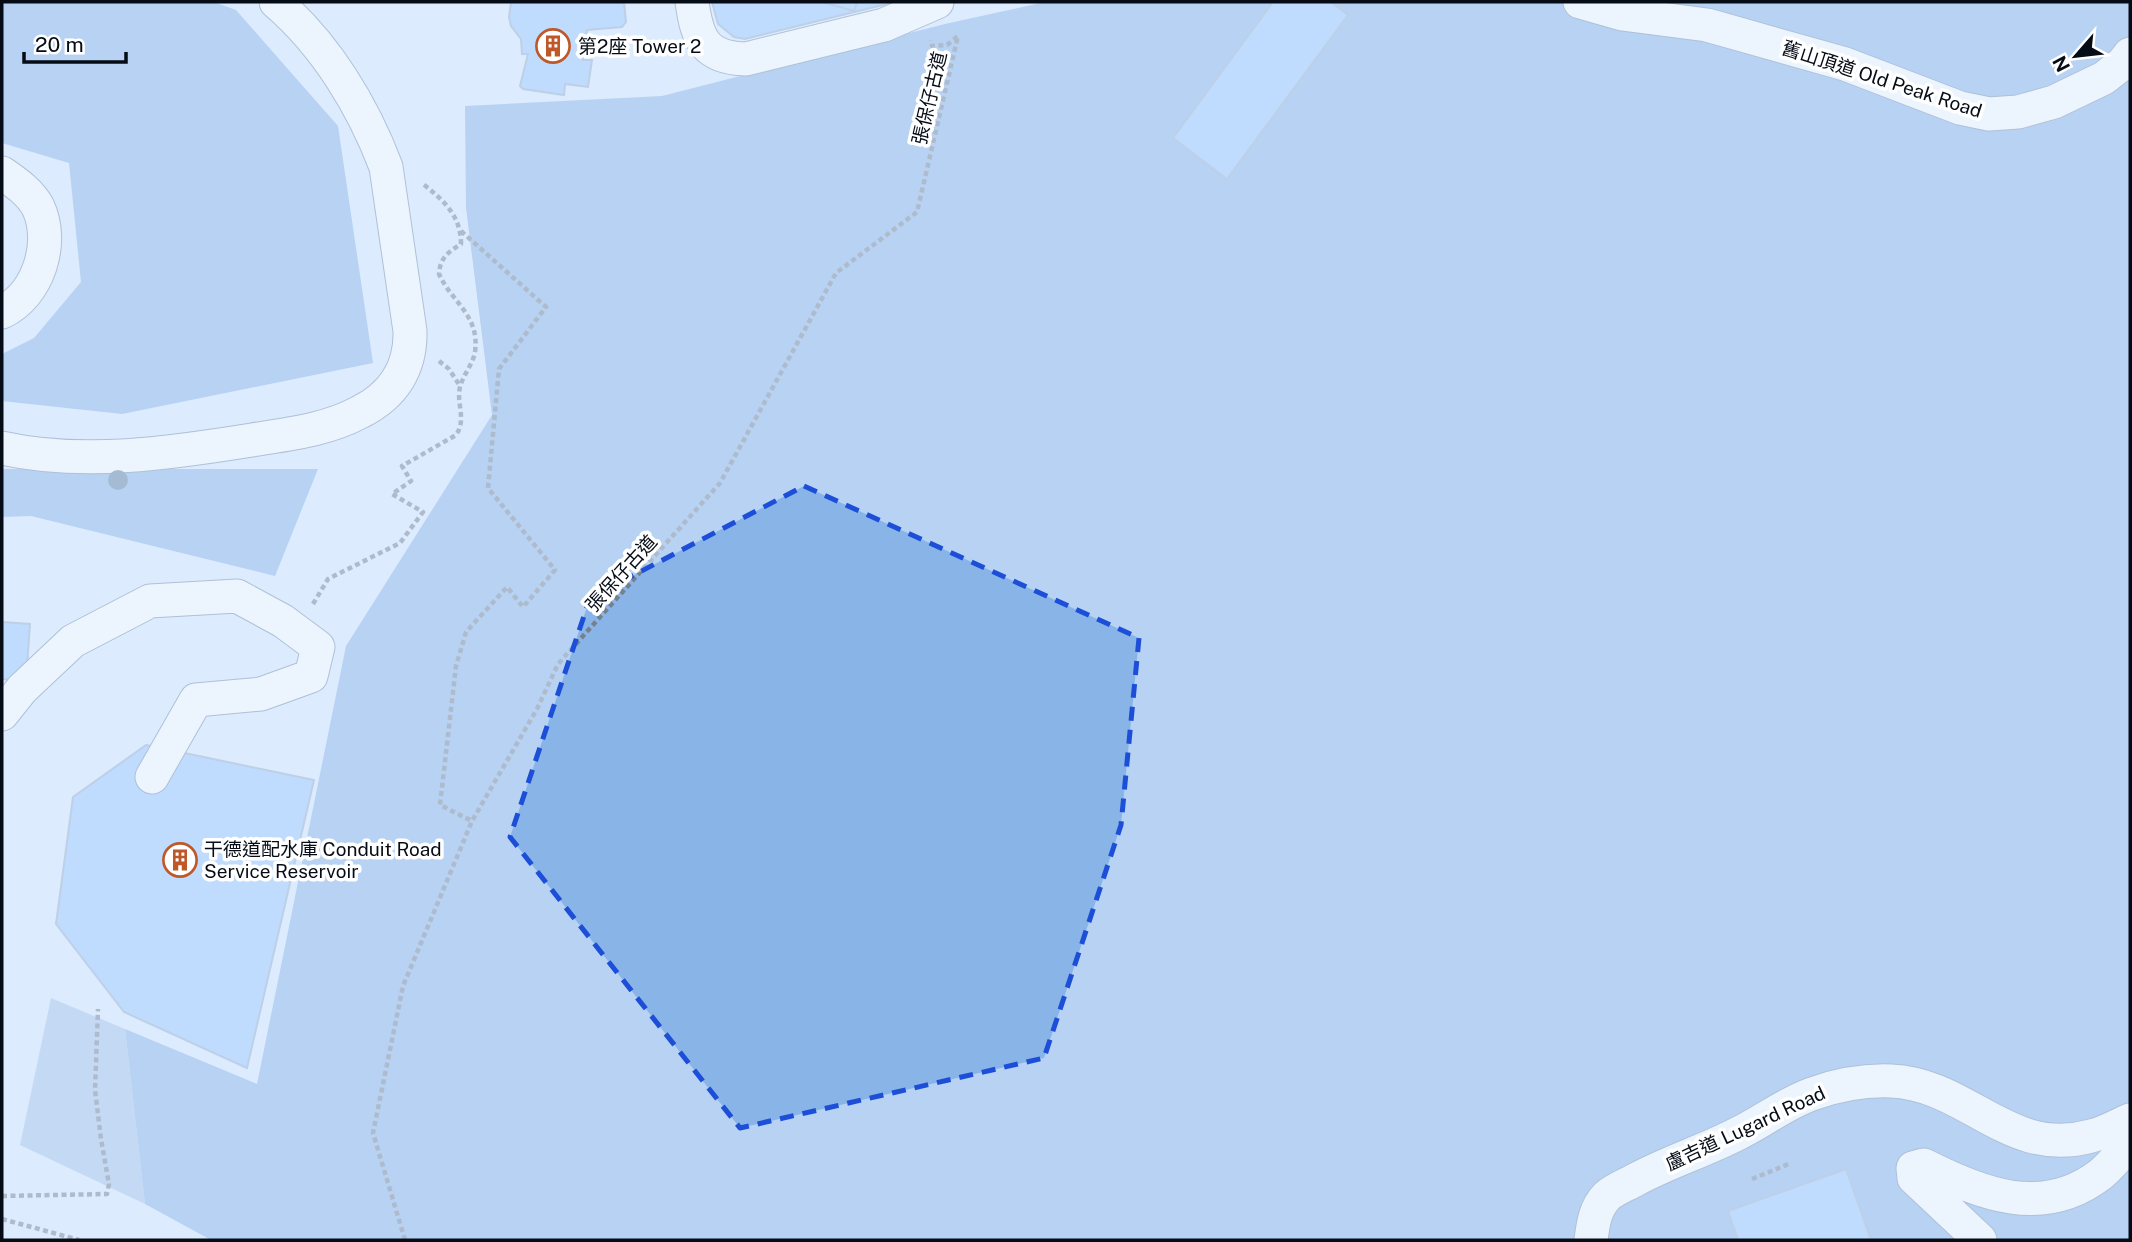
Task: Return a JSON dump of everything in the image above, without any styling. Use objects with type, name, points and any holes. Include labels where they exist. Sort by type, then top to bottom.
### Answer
[{"type":"street","points":[[2,448],[76,456],[140,456],[220,445],[336,423],[362,411],[397,382],[407,365],[410,331],[386,167],[371,131],[344,84],[317,45],[276,2]]},
{"type":"street","points":[[692,2],[698,31],[705,45],[725,57],[746,59],[884,25],[932,3]]},
{"type":"street","name":"舊山頂道 Old Peak Road","points":[[1580,2],[1622,14],[1680,20],[1718,28],[1845,64],[1960,108],[1989,114],[2018,113],[2054,102],[2104,78],[2130,54]]},
{"type":"street","points":[[2,173],[21,186],[37,206],[45,231],[42,262],[30,286],[14,304],[2,312]]},
{"type":"street","points":[[2,714],[22,689],[74,641],[149,601],[237,596],[296,631],[318,648],[311,676],[261,694],[195,700],[152,777]]},
{"type":"street","name":"盧吉道 Lugard Road","points":[[1591,1240],[1598,1208],[1614,1191],[1645,1174],[1736,1135],[1806,1096],[1837,1086],[1869,1082],[1919,1085],[1955,1098],[1996,1124],[2040,1139],[2065,1140],[2091,1136],[2130,1119]]},
{"type":"street","points":[[1980,1240],[1914,1178],[1913,1168],[1924,1165],[1963,1184],[1998,1196],[2060,1196],[2101,1174],[2130,1143]]},
{"type":"path","name":"張保仔古道","points":[[405,1240],[373,1133],[403,986],[472,821],[537,709],[558,664],[720,483],[836,273],[917,212],[958,36],[947,45],[932,46],[932,3]]},
{"type":"path","points":[[461,231],[547,307],[499,369],[488,488],[555,570],[523,607],[507,587],[466,632],[456,666],[440,805],[472,821]]},
{"type":"path","points":[[296,631],[328,579],[400,543],[423,512],[392,494],[411,481],[402,466]]},
{"type":"path","points":[[2,1196],[107,1194],[109,1184],[95,1090],[98,1009]]},
{"type":"path","points":[[1752,1178],[1791,1163]]},
{"type":"path","points":[[2,1219],[79,1240]]},
{"type":"highlighted area","points":[[804,486],[1139,638],[1121,825],[1044,1058],[740,1128],[510,837],[590,598]]},
{"type":"shaded area","points":[[2,2],[214,2],[236,10],[338,126],[373,363],[122,414],[2,401],[2,354],[34,338],[81,282],[69,163],[2,143]]},
{"type":"shaded area","points":[[1045,2],[2130,2],[2130,1240],[211,1240],[145,1204],[125,1029],[257,1084],[346,646],[492,415],[466,208],[465,106],[662,96],[945,24]]},
{"type":"shaded area","points":[[2,469],[318,469],[275,576],[31,516],[2,517]]},
{"type":"shaded area","points":[[51,998],[125,1029],[145,1204],[20,1145]]},
{"type":"building","name":"第2座 Tower 2","points":[[511,2],[624,2],[626,22],[622,27],[587,30],[583,60],[592,60],[588,87],[565,84],[564,95],[523,89],[520,86],[528,54],[522,54],[521,39],[511,26]]},
{"type":"building","points":[[712,2],[895,2],[745,39],[734,37],[718,24]]},
{"type":"building","points":[[822,2],[857,2],[854,11]]},
{"type":"building","points":[[1273,2],[1331,2],[1348,15],[1227,179],[1173,138]]},
{"type":"building","points":[[2,622],[30,624],[26,681],[2,679]]},
{"type":"building","name":"干德道配水庫 Conduit Road Service Reservoir","points":[[146,745],[314,780],[247,1068],[124,1012],[56,924],[73,797]]},
{"type":"building","points":[[1846,1169],[1871,1240],[1738,1240],[1728,1211]]},
{"type":"place","name":"第2座 Tower 2","points":[[553,46]]},
{"type":"place","name":"干德道配水庫 Conduit Road Service Reservoir","points":[[180,860]]}]
